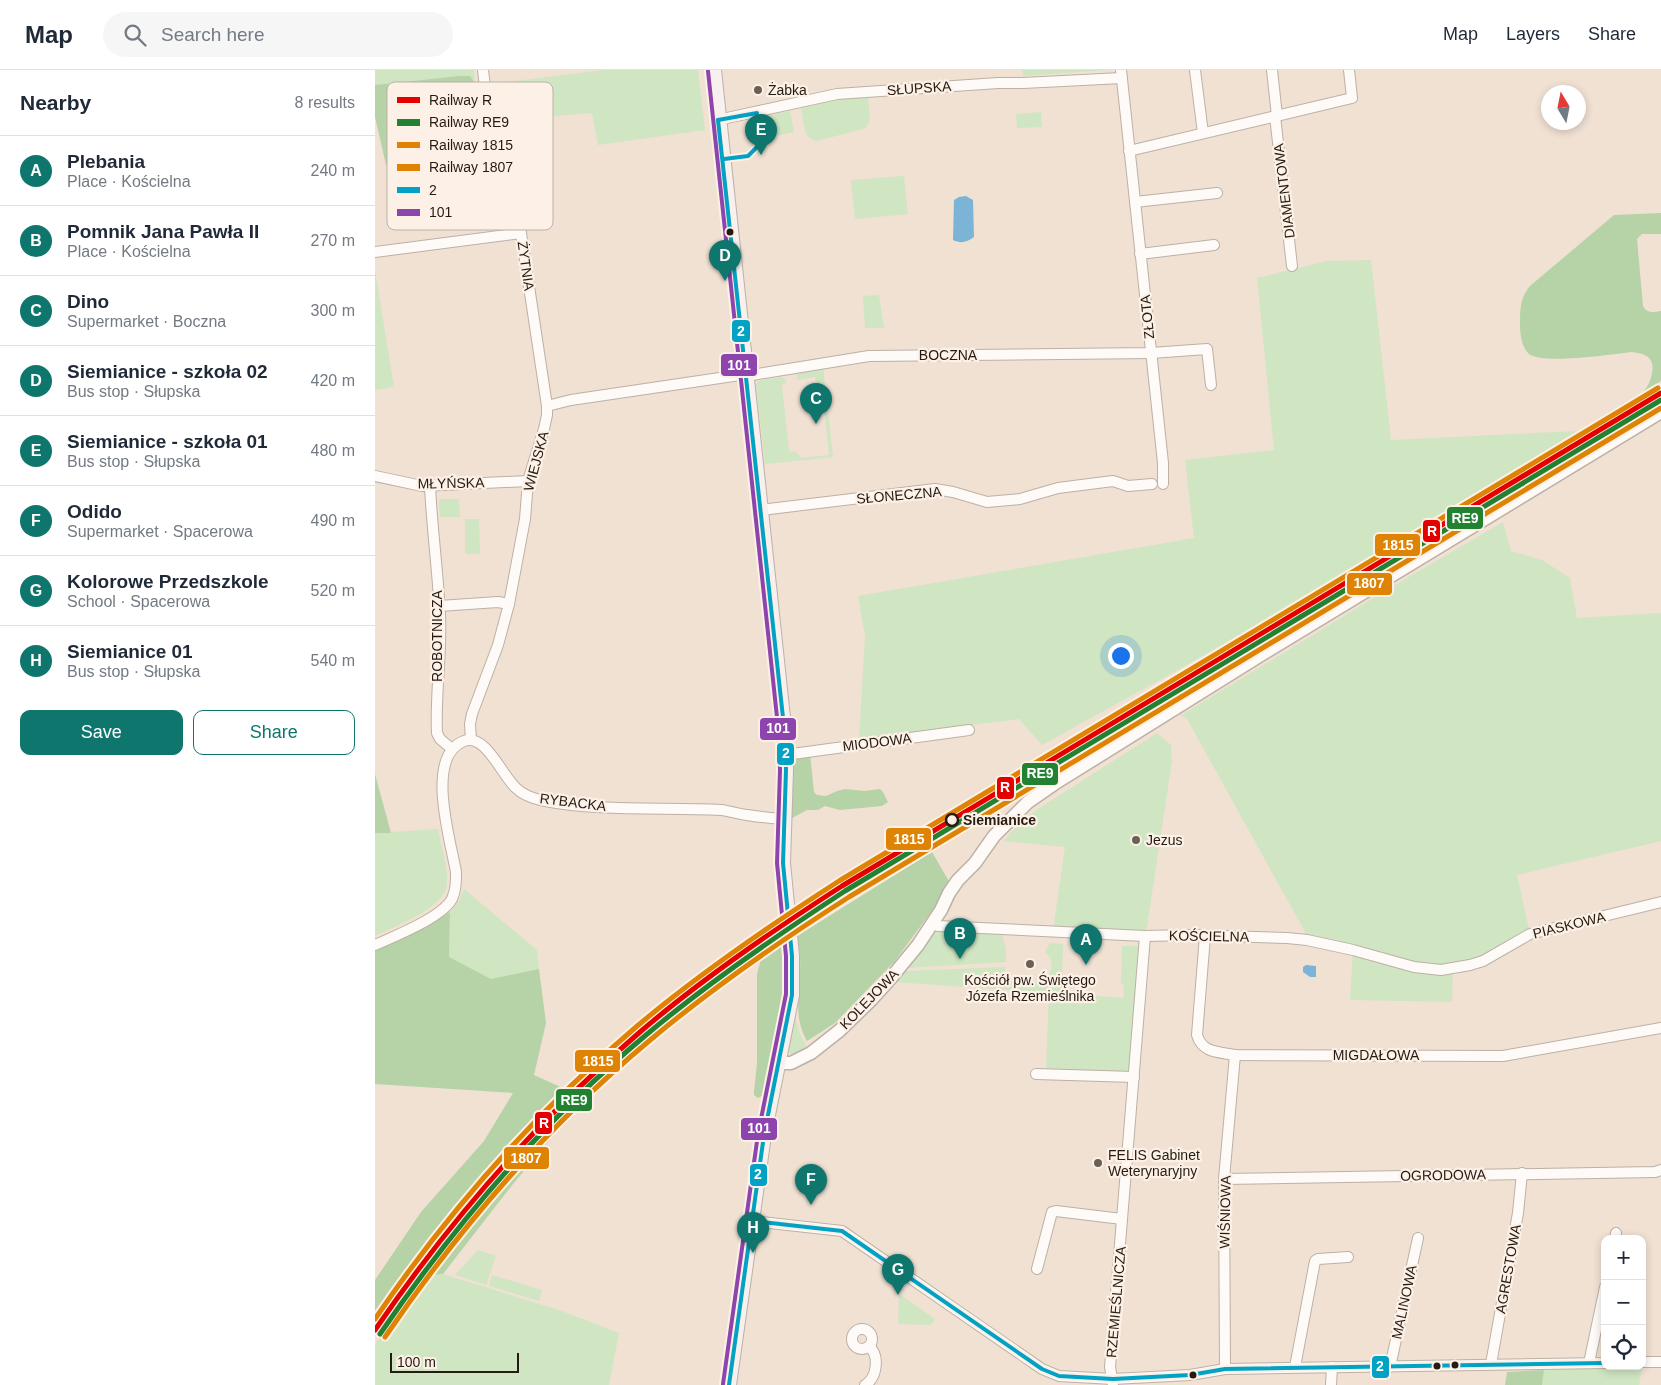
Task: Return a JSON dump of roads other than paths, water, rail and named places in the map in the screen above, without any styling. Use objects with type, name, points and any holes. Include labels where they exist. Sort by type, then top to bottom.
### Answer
[{"type":"main road","points":[[713,70],[777,657],[785,755],[783,863],[793,967],[791,995],[764,1135],[732,1385]]},
{"type":"street","points":[[1195,70],[1203,133]]},
{"type":"street","points":[[1272,70],[1276,116]]},
{"type":"street","points":[[1129,151],[1352,98],[1349,70]]},
{"type":"street","name":"SŁUPSKA","points":[[719,120],[837,94],[1023,83],[1122,74]]},
{"type":"street","name":"ZŁOTA","points":[[1122,74],[1163,463],[1163,484]]},
{"type":"street","name":"DIAMENTOWA","points":[[1276,116],[1292,266]]},
{"type":"street","points":[[1135,202],[1217,193]]},
{"type":"street","name":"ŻYTNIA","points":[[520,230],[547,406]]},
{"type":"street","points":[[375,252],[521,233]]},
{"type":"street","points":[[1140,254],[1214,245]]},
{"type":"street","name":"BOCZNA","points":[[747,376],[869,356],[1151,354],[1207,349],[1211,385]]},
{"type":"street","points":[[547,406],[571,400],[740,375],[747,376]]},
{"type":"street","name":"WIEJSKA","points":[[471,740],[470,724],[472,714],[498,645],[509,604],[525,519],[528,481],[544,429],[547,406]]},
{"type":"street","name":"KOLEJOWA","points":[[778,1063],[791,1063],[824,1043],[839,1031],[890,979],[917,945],[941,910],[958,880],[975,863],[1009,819],[1028,802],[1261,655],[1661,412]]},
{"type":"street","name":"MŁYŃSKA","points":[[375,476],[430,486],[528,481]]},
{"type":"street","name":"SŁONECZNA","points":[[761,510],[935,489],[987,502],[1019,499],[1058,488],[1113,481],[1128,486],[1151,484]]},
{"type":"street","name":"ROBOTNICZA","points":[[430,486],[439,606],[437,733],[440,739],[452,750]]},
{"type":"street","points":[[439,606],[498,602],[509,604]]},
{"type":"street","name":"MIODOWA","points":[[785,755],[969,730]]},
{"type":"street","points":[[375,945],[437,913],[447,906],[454,894],[456,872],[444,809],[444,766],[452,750],[464,741],[471,740]]},
{"type":"street","name":"RYBACKA","points":[[471,740],[483,744],[516,788],[537,799],[573,805],[723,810],[784,819]]},
{"type":"street","name":"PIASKOWA","points":[[1483,961],[1530,934],[1661,902]]},
{"type":"street","name":"KOŚCIELNA","points":[[932,923],[938,926],[1145,936],[1260,937],[1307,940],[1353,950],[1414,967],[1432,969],[1453,968],[1483,961]]},
{"type":"street","name":"RZEMIEŚLNICZA","points":[[1113,1382],[1110,1367],[1145,936]]},
{"type":"street","name":"MIGDAŁOWA","points":[[1205,936],[1197,1035],[1199,1042],[1212,1051],[1235,1055],[1503,1056],[1661,1028]]},
{"type":"street","name":"WIŚNIOWA","points":[[1225,1369],[1224,1179],[1235,1055]]},
{"type":"street","points":[[1036,1074],[1134,1077]]},
{"type":"street","name":"OGRODOWA","points":[[1224,1179],[1655,1172],[1661,1170]]},
{"type":"street","name":"AGRESTOWA","points":[[1491,1364],[1517,1214],[1522,1173]]},
{"type":"street","points":[[1037,1269],[1052,1212],[1122,1219]]},
{"type":"street","points":[[752,1221],[842,1232],[1041,1369],[1059,1376],[1113,1382],[1190,1375],[1225,1369],[1601,1363]]},
{"type":"street","name":"MALINOWA","points":[[1390,1367],[1418,1238]]},
{"type":"street","points":[[1295,1367],[1315,1261],[1317,1258],[1348,1257]]},
{"type":"street","points":[[1589,1363],[1601,1306]]},
{"type":"street","points":[[865,1385],[870,1381],[874,1373],[875,1357],[869,1346]]},
{"type":"street","points":[[1646,1362],[1661,1362]]},
{"type":"street","points":[[1331,1385],[1332,1367]]},
{"type":"water","points":[[966,196],[973,200],[974,237],[959,242],[953,240],[954,200]]},
{"type":"water","points":[[1306,965],[1316,966],[1316,977],[1310,977],[1303,972],[1303,967]]},
{"type":"rail line","name":"1815","points":[[375,1319],[433,1239],[529,1128],[599,1059],[660,1007],[710,969],[839,881],[1658,388]]},
{"type":"rail line","name":"R","points":[[375,1330],[465,1210],[531,1135],[602,1065],[664,1012],[713,974],[842,886],[1661,393]]},
{"type":"rail line","name":"RE9","points":[[380,1334],[470,1213],[537,1138],[608,1068],[670,1015],[718,978],[845,891],[1661,400]]},
{"type":"rail line","name":"1807","points":[[385,1337],[475,1217],[540,1143],[611,1074],[673,1021],[722,984],[849,897],[1661,408]]},
{"type":"place","name":"Żabka","points":[[758,90]]},
{"type":"place","name":"Siemianice - szkoła 01","points":[[761,155]]},
{"type":"place","name":"Siemianice - szkoła 02","points":[[725,281]]},
{"type":"place","name":"Dino","points":[[816,424]]},
{"type":"place","name":"Siemianice","points":[[952,820]]},
{"type":"place","name":"Jezus","points":[[1136,840]]},
{"type":"place","name":"Pomnik Jana Pawła II","points":[[960,959]]},
{"type":"place","name":"Kościół pw. Świętego Józefa Rzemieślnika","points":[[1030,964]]},
{"type":"place","name":"Plebania","points":[[1086,965]]},
{"type":"place","name":"FELIS Gabinet Weterynaryjny","points":[[1098,1163]]},
{"type":"place","name":"Odido","points":[[811,1205]]},
{"type":"place","name":"Siemianice 01","points":[[753,1253]]},
{"type":"place","name":"Kolorowe Przedszkole","points":[[898,1295]]}]
